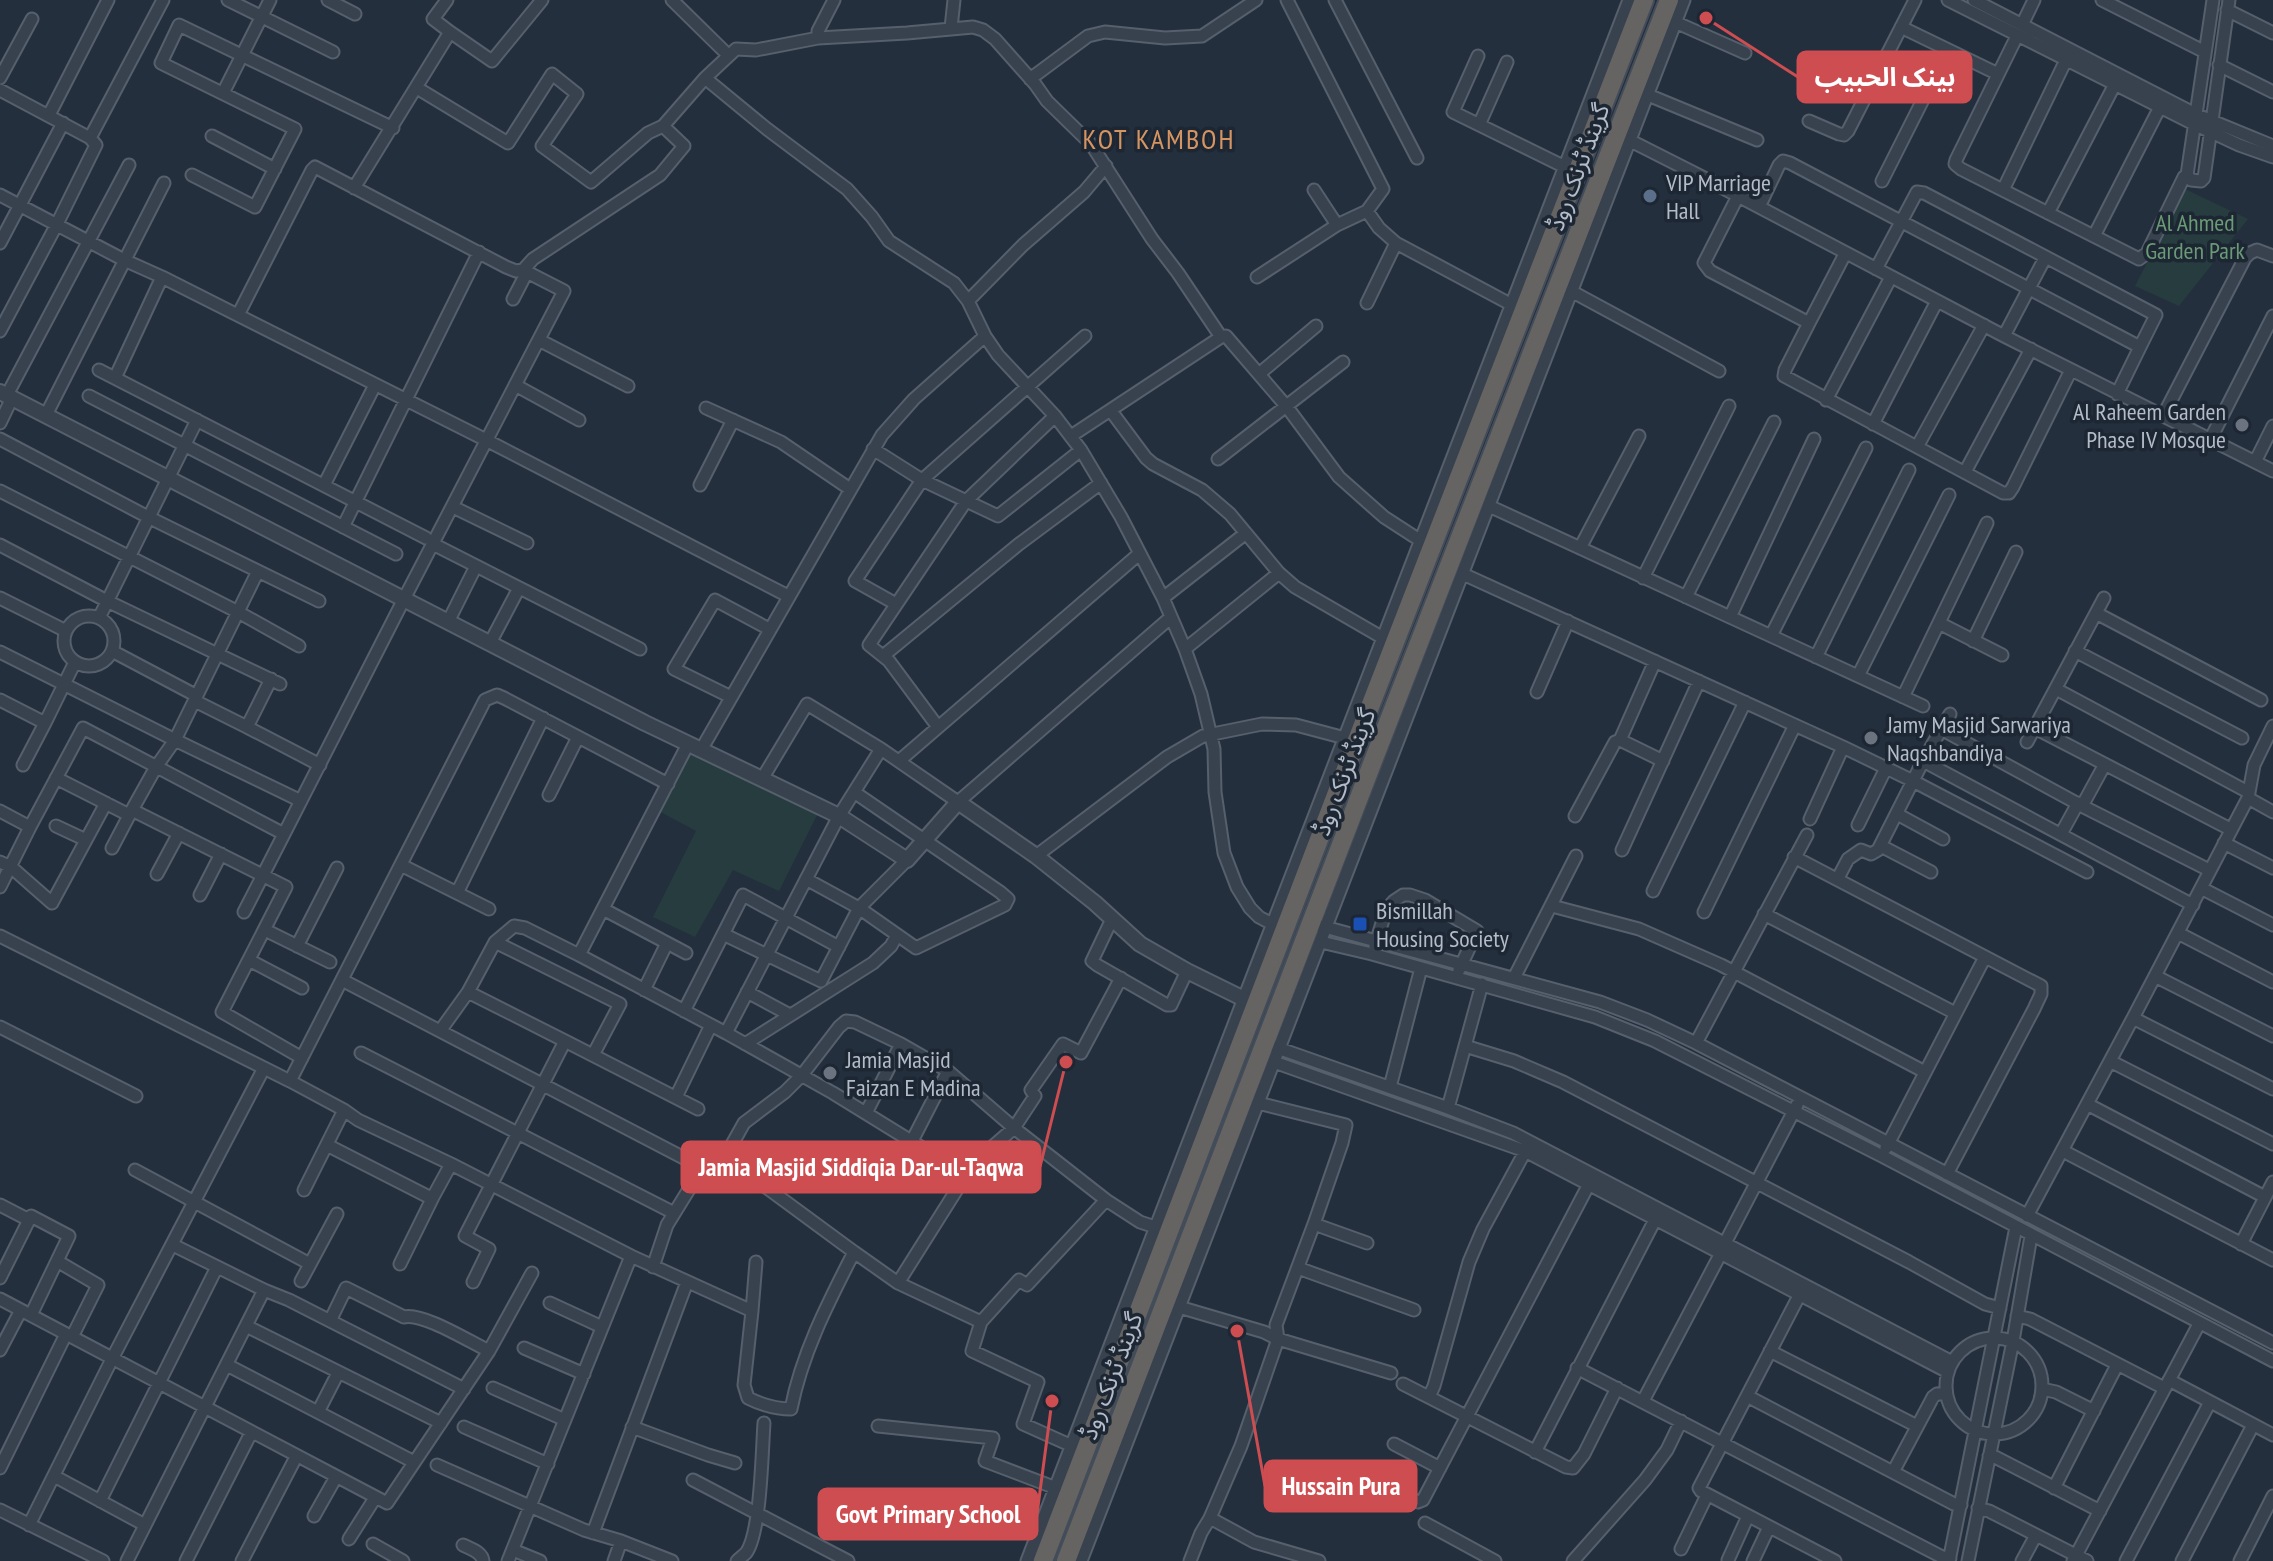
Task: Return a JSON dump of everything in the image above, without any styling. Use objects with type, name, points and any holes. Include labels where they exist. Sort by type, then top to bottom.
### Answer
[{"type":"highway","name":"گرینڈ ٹرنک روڈ","points":[[1043,1561],[1081,1438],[1551,224],[1568,200],[1572,170],[1644,0]]},
{"type":"highway","name":"گرینڈ ٹرنک روڈ","points":[[1066,1561],[1112,1455],[1319,926],[1370,792],[1375,756],[1419,664],[1588,208],[1624,138],[1669,0]]},
{"type":"highway","points":[[1568,200],[1588,208]]},
{"type":"highway","points":[[1349,743],[1375,756]]},
{"type":"highway","points":[[1081,1438],[1112,1455]]},
{"type":"street","points":[[49,115],[108,0]]},
{"type":"street","points":[[90,138],[163,0]]},
{"type":"street","points":[[228,0],[333,52]]},
{"type":"street","points":[[223,93],[270,0]]},
{"type":"street","points":[[447,0],[433,19],[492,61],[542,0]]},
{"type":"street","points":[[672,0],[728,55]]},
{"type":"street","points":[[818,38],[818,31],[834,0]]},
{"type":"street","points":[[951,28],[954,0]]},
{"type":"street","points":[[1030,79],[1088,36],[1105,32],[1165,38],[1202,36],[1256,0]]},
{"type":"street","points":[[1257,277],[1337,225],[1367,211],[1383,189],[1287,0]]},
{"type":"street","points":[[1335,0],[1417,158]]},
{"type":"street","points":[[1027,1561],[1056,1488],[1081,1438],[1155,1227],[1272,924],[1349,743],[1383,638],[1421,541],[1509,332],[1512,305],[1551,224],[1572,170],[1629,0]]},
{"type":"street","points":[[1370,792],[1419,664],[1463,574],[1571,291],[1624,138],[1648,95],[1684,0]]},
{"type":"street","points":[[1809,121],[1844,135],[1848,131],[1915,0]]},
{"type":"street","points":[[1948,0],[2020,31],[2211,127],[2239,145],[2273,157]]},
{"type":"street","points":[[1974,0],[2066,60],[2160,107],[2194,119]]},
{"type":"street","points":[[2034,0],[1955,164],[2139,259],[2144,257],[2187,175],[2213,0]]},
{"type":"street","points":[[2102,0],[2205,52]]},
{"type":"street","points":[[334,1],[355,14]]},
{"type":"street","points":[[2187,175],[2191,180],[2201,181],[2204,178],[2228,5],[2273,33]]},
{"type":"street","points":[[0,78],[32,19]]},
{"type":"street","points":[[1675,22],[1745,53]]},
{"type":"street","points":[[192,175],[255,207],[295,129],[161,63],[179,25],[393,128]]},
{"type":"street","points":[[1901,27],[1998,74]]},
{"type":"street","points":[[417,88],[508,143],[552,74],[577,94],[542,146],[591,182],[648,133],[663,126],[705,78],[736,49],[756,50],[818,38],[951,28],[983,30],[995,39],[1047,101],[1091,144],[1152,239],[1221,337]]},
{"type":"street","points":[[354,188],[450,32]]},
{"type":"street","points":[[1882,181],[1948,50]]},
{"type":"street","points":[[1478,56],[1453,108],[1455,114],[1572,170]]},
{"type":"street","points":[[2003,190],[2066,60]]},
{"type":"street","points":[[1479,125],[1507,62]]},
{"type":"street","points":[[2219,65],[2273,92]]},
{"type":"street","points":[[1823,70],[1868,91]]},
{"type":"street","points":[[705,78],[847,189],[889,241],[954,283],[968,301],[998,355],[1055,416],[1081,450],[1121,517],[1163,598],[1185,649],[1201,694],[1214,749],[1217,813],[1224,853],[1237,887],[1250,908],[1272,924]]},
{"type":"street","points":[[2048,213],[2115,84]]},
{"type":"street","points":[[0,90],[90,138],[96,145],[0,331]]},
{"type":"street","points":[[1648,95],[1757,140]]},
{"type":"street","points":[[2094,236],[2160,107]]},
{"type":"street","points":[[0,243],[63,123]]},
{"type":"street","points":[[513,299],[533,259],[660,175],[684,146],[663,126]]},
{"type":"street","points":[[2211,127],[2273,146]]},
{"type":"street","points":[[212,136],[275,169]]},
{"type":"street","points":[[1624,138],[2117,394],[2273,471]]},
{"type":"street","points":[[1759,207],[1783,161],[2140,347]]},
{"type":"street","points":[[0,423],[7,395],[129,165]]},
{"type":"street","points":[[968,301],[1023,245],[1084,192],[1106,166]]},
{"type":"street","points":[[238,315],[312,170],[318,167],[506,267],[525,271],[564,291],[453,507],[430,541],[404,599],[244,912]]},
{"type":"street","points":[[46,415],[164,183]]},
{"type":"street","points":[[1314,190],[1337,225]]},
{"type":"street","points":[[1876,269],[1919,192],[2156,315],[2117,394]]},
{"type":"street","points":[[0,195],[788,596]]},
{"type":"street","points":[[1738,196],[1704,263],[1706,267],[1809,323]]},
{"type":"street","points":[[1367,211],[1379,228],[1396,243],[1512,305]]},
{"type":"street","points":[[1367,303],[1396,243]]},
{"type":"street","points":[[2163,416],[2245,258],[2257,250],[2273,256]]},
{"type":"street","points":[[343,527],[479,252]]},
{"type":"street","points":[[1845,254],[1784,376],[2003,493],[2009,493],[2071,370]]},
{"type":"street","points":[[2004,336],[2045,258]]},
{"type":"street","points":[[115,378],[162,277]]},
{"type":"street","points":[[1826,400],[1891,277]]},
{"type":"street","points":[[1571,291],[1719,371]]},
{"type":"street","points":[[1873,424],[1937,301]]},
{"type":"street","points":[[2210,440],[2273,316]]},
{"type":"street","points":[[1917,447],[1984,325]]},
{"type":"street","points":[[1259,374],[1316,326]]},
{"type":"street","points":[[579,955],[668,784],[731,697],[882,435],[914,399],[985,336]]},
{"type":"street","points":[[896,604],[855,581],[922,480],[1085,336]]},
{"type":"street","points":[[1071,436],[1226,336],[1287,407],[1339,477],[1384,517],[1421,541]]},
{"type":"street","points":[[539,340],[628,386]]},
{"type":"street","points":[[1965,472],[2031,349]]},
{"type":"street","points":[[1218,459],[1343,362]]},
{"type":"street","points":[[99,370],[640,649]]},
{"type":"street","points":[[324,485],[375,385]]},
{"type":"street","points":[[515,385],[579,420]]},
{"type":"street","points":[[7,395],[695,747],[839,816],[907,860]]},
{"type":"street","points":[[89,396],[396,554]]},
{"type":"street","points":[[1643,578],[1729,406]]},
{"type":"street","points":[[706,408],[781,442],[850,489]]},
{"type":"street","points":[[1111,411],[1153,464],[1202,490],[1230,514],[1279,573],[1295,587],[1383,638]]},
{"type":"street","points":[[938,727],[889,661],[869,645],[966,501],[1055,416]]},
{"type":"street","points":[[99,618],[197,420]]},
{"type":"street","points":[[700,485],[733,420]]},
{"type":"street","points":[[1686,597],[1774,422]]},
{"type":"street","points":[[2255,462],[2273,426]]},
{"type":"street","points":[[1580,548],[1639,436]]},
{"type":"street","points":[[0,439],[148,517],[319,601]]},
{"type":"street","points":[[1730,617],[1814,439]]},
{"type":"street","points":[[1771,636],[1866,448]]},
{"type":"street","points":[[873,449],[922,480],[998,516],[1081,450]]},
{"type":"street","points":[[1816,657],[1909,470]]},
{"type":"street","points":[[883,656],[1019,544],[1101,483]]},
{"type":"street","points":[[0,491],[299,646]]},
{"type":"street","points":[[1858,676],[1949,495]]},
{"type":"street","points":[[1489,506],[1923,706]]},
{"type":"street","points":[[453,507],[527,543]]},
{"type":"street","points":[[1903,697],[1987,523]]},
{"type":"street","points":[[1163,598],[1246,533]]},
{"type":"street","points":[[0,545],[107,601],[276,681],[247,727]]},
{"type":"street","points":[[1973,641],[2016,552]]},
{"type":"street","points":[[899,761],[1139,554]]},
{"type":"street","points":[[448,622],[476,566]]},
{"type":"street","points":[[112,848],[156,767],[175,740],[258,571]]},
{"type":"street","points":[[1185,649],[1279,573]]},
{"type":"street","points":[[1463,574],[1843,747],[2087,872]]},
{"type":"street","points":[[490,643],[519,588]]},
{"type":"street","points":[[0,598],[66,631]]},
{"type":"street","points":[[2027,742],[2104,598]]},
{"type":"street","points":[[731,697],[674,669],[715,600],[769,629]]},
{"type":"street","points":[[2096,613],[2261,700]]},
{"type":"street","points":[[84,616],[99,618],[106,622],[114,636],[112,651],[100,664],[83,666],[66,651],[66,631],[70,624],[84,616]]},
{"type":"street","points":[[723,934],[821,981],[859,908],[958,802],[1170,618]]},
{"type":"street","points":[[1537,692],[1568,621]]},
{"type":"street","points":[[1939,623],[2002,655]]},
{"type":"street","points":[[112,651],[320,765]]},
{"type":"street","points":[[2075,651],[2242,738]]},
{"type":"street","points":[[0,652],[301,801]]},
{"type":"street","points":[[1575,816],[1615,742],[1620,740],[1655,661]]},
{"type":"street","points":[[23,765],[75,662]]},
{"type":"street","points":[[1622,850],[1699,681]]},
{"type":"street","points":[[2056,689],[2248,795],[2273,812]]},
{"type":"street","points":[[290,1081],[485,700],[497,695],[668,784]]},
{"type":"street","points":[[0,700],[45,723]]},
{"type":"street","points":[[1653,891],[1745,702]]},
{"type":"street","points":[[762,779],[807,704],[881,749],[1036,856],[1140,944],[1244,999]]},
{"type":"street","points":[[1838,878],[1852,854],[1861,850],[1875,854],[1881,846],[1950,714]]},
{"type":"street","points":[[457,893],[543,718]]},
{"type":"street","points":[[1036,856],[1167,757],[1203,736],[1262,724],[1296,725],[1349,743]]},
{"type":"street","points":[[1704,912],[1795,725]]},
{"type":"street","points":[[2027,1216],[2193,905],[2248,795],[2254,765],[2273,726]]},
{"type":"street","points":[[0,887],[5,864],[30,827],[83,728],[284,834]]},
{"type":"street","points":[[2035,728],[2230,829]]},
{"type":"street","points":[[1941,729],[2209,870]]},
{"type":"street","points":[[549,795],[578,737]]},
{"type":"street","points":[[1620,740],[1663,761]]},
{"type":"street","points":[[1810,819],[1843,747]]},
{"type":"street","points":[[726,1033],[839,816],[881,749]]},
{"type":"street","points":[[1923,761],[2193,905]]},
{"type":"street","points":[[2061,834],[2105,764]]},
{"type":"street","points":[[1858,825],[1886,768]]},
{"type":"street","points":[[56,778],[106,803],[179,833],[286,887],[222,1012],[302,1058]]},
{"type":"street","points":[[806,879],[859,908],[916,948],[1005,905],[1008,899],[854,792]]},
{"type":"street","points":[[5,864],[52,903],[106,803]]},
{"type":"street","points":[[0,811],[30,827]]},
{"type":"street","points":[[1897,814],[1943,839]]},
{"type":"street","points":[[56,826],[86,840]]},
{"type":"street","points":[[157,874],[179,833]]},
{"type":"street","points":[[1696,1043],[1807,835]]},
{"type":"street","points":[[2224,843],[2273,868]]},
{"type":"street","points":[[1881,846],[1931,872]]},
{"type":"street","points":[[200,895],[221,854]]},
{"type":"street","points":[[1514,978],[1576,856]]},
{"type":"street","points":[[1794,857],[2038,984],[2042,989],[1947,1174]]},
{"type":"street","points":[[401,865],[489,909]]},
{"type":"street","points":[[297,946],[337,868]]},
{"type":"street","points":[[2201,888],[2273,925]]},
{"type":"street","points":[[684,1011],[743,895],[839,947]]},
{"type":"street","points":[[1372,954],[1389,906],[1403,895],[1417,897],[1477,931],[1457,978]]},
{"type":"street","points":[[1552,906],[1639,929],[1721,965],[1925,1072]]},
{"type":"street","points":[[603,909],[686,953]]},
{"type":"street","points":[[1764,914],[1955,1013]]},
{"type":"street","points":[[1112,919],[1092,961],[1171,1005],[1187,971]]},
{"type":"street","points":[[440,1031],[468,992],[495,942],[514,926],[525,928],[802,1075],[966,1175]]},
{"type":"street","points":[[1081,1561],[1112,1455],[1179,1307],[1274,1062],[1272,1046],[1321,942],[1319,926],[1600,1002],[1647,1020],[2273,1343]]},
{"type":"street","points":[[265,930],[330,962]]},
{"type":"street","points":[[2178,933],[2273,982]]},
{"type":"street","points":[[745,1044],[873,963],[891,946],[897,935]]},
{"type":"street","points":[[0,936],[290,1081],[358,1120],[653,1267],[752,1311]]},
{"type":"street","points":[[495,942],[620,1004],[593,1055]]},
{"type":"street","points":[[1321,942],[1482,984],[1624,1027],[1882,1156],[2273,1361]]},
{"type":"street","points":[[644,990],[667,943]]},
{"type":"street","points":[[1882,1156],[1985,957]]},
{"type":"street","points":[[249,960],[302,988]]},
{"type":"street","points":[[1390,1087],[1421,968]]},
{"type":"street","points":[[2155,976],[2273,1036]]},
{"type":"street","points":[[898,1283],[966,1175],[1014,1128],[1035,1096],[1031,1090],[1063,1044],[1081,1053],[1121,978]]},
{"type":"street","points":[[342,980],[705,1169]]},
{"type":"street","points":[[1448,1108],[1482,984]]},
{"type":"street","points":[[468,992],[698,1109]]},
{"type":"street","points":[[747,992],[790,1015]]},
{"type":"street","points":[[2133,1018],[2273,1089]]},
{"type":"street","points":[[725,1157],[744,1123],[802,1075],[839,1027],[846,1021],[855,1022],[948,1071],[1014,1128],[1106,1200],[1140,1222],[1155,1227]]},
{"type":"street","points":[[676,1097],[711,1025]]},
{"type":"street","points":[[0,1027],[136,1096]]},
{"type":"street","points":[[473,1282],[489,1249],[465,1236],[565,1041]]},
{"type":"street","points":[[866,1113],[901,1044]]},
{"type":"street","points":[[1272,1046],[1448,1108],[1528,1146],[1950,1367]]},
{"type":"street","points":[[1465,1046],[1540,1071],[1985,1304],[2000,1308]]},
{"type":"street","points":[[361,1053],[674,1213]]},
{"type":"street","points":[[2110,1061],[2273,1144]]},
{"type":"street","points":[[1274,1062],[1528,1146],[1589,1184],[1658,1214]]},
{"type":"street","points":[[29,1525],[264,1068]]},
{"type":"street","points":[[912,1141],[948,1071]]},
{"type":"street","points":[[1643,1401],[1801,1098]]},
{"type":"street","points":[[1190,1561],[1241,1446],[1278,1339],[1276,1325],[1314,1224],[1346,1125],[1258,1103]]},
{"type":"street","points":[[2087,1104],[2265,1197]]},
{"type":"street","points":[[304,1190],[344,1110]]},
{"type":"street","points":[[327,1145],[433,1197]]},
{"type":"street","points":[[1429,1397],[1469,1262],[1483,1229],[1528,1146]]},
{"type":"street","points":[[2063,1151],[2273,1260]]},
{"type":"street","points":[[653,1267],[667,1225],[691,1186],[714,1158],[725,1157],[898,1283],[981,1322]]},
{"type":"street","points":[[400,1264],[451,1164]]},
{"type":"street","points":[[135,1170],[310,1264]]},
{"type":"street","points":[[2241,1244],[2273,1182]]},
{"type":"street","points":[[1382,1484],[1421,1502],[1589,1184]]},
{"type":"street","points":[[1081,1438],[1023,1424],[1038,1382],[972,1351],[981,1322],[1019,1280],[1027,1285],[1106,1200]]},
{"type":"street","points":[[0,1205],[29,1220]]},
{"type":"street","points":[[301,1281],[337,1214]]},
{"type":"street","points":[[1535,1452],[1658,1214]]},
{"type":"street","points":[[0,1278],[31,1216],[69,1236],[26,1313],[0,1350]]},
{"type":"street","points":[[1314,1224],[1367,1243]]},
{"type":"street","points":[[1577,1368],[1950,1560],[2016,1227]]},
{"type":"street","points":[[1968,1561],[2031,1236]]},
{"type":"street","points":[[173,1245],[464,1389]]},
{"type":"street","points":[[756,1262],[744,1385],[748,1398],[759,1404],[791,1409],[796,1384],[817,1326],[854,1252]]},
{"type":"street","points":[[540,1561],[511,1556],[631,1256]]},
{"type":"street","points":[[0,1468],[98,1285],[57,1261]]},
{"type":"street","points":[[2114,1279],[2122,1265]]},
{"type":"street","points":[[100,1501],[217,1267]]},
{"type":"street","points":[[1298,1268],[1414,1310]]},
{"type":"street","points":[[1762,1268],[1800,1294],[1850,1314]]},
{"type":"street","points":[[0,1299],[387,1503],[489,1351],[532,1273]]},
{"type":"street","points":[[593,1533],[687,1282]]},
{"type":"street","points":[[330,1321],[346,1288],[404,1317],[420,1317],[489,1351]]},
{"type":"street","points":[[127,1561],[264,1290]]},
{"type":"street","points":[[1800,1294],[1699,1484],[1701,1491],[1707,1495],[1835,1561]]},
{"type":"street","points":[[550,1303],[602,1327]]},
{"type":"street","points":[[1179,1307],[1391,1373]]},
{"type":"street","points":[[2017,1316],[2030,1319],[2117,1365],[2210,1402],[2273,1435]]},
{"type":"street","points":[[1978,1508],[2079,1559],[2100,1511],[2199,1324]]},
{"type":"street","points":[[246,1326],[441,1423]]},
{"type":"street","points":[[1995,1337],[2013,1341],[2026,1349],[2041,1374],[2042,1389],[2035,1412],[2024,1424],[2010,1432],[1994,1434],[1975,1431],[1956,1416],[1946,1393],[1950,1367],[1961,1350],[1973,1342],[1995,1337]]},
{"type":"street","points":[[524,1348],[584,1374]]},
{"type":"street","points":[[1770,1351],[1917,1426]]},
{"type":"street","points":[[227,1365],[414,1462]]},
{"type":"street","points":[[2054,1488],[2117,1365]]},
{"type":"street","points":[[318,1412],[338,1373]]},
{"type":"street","points":[[1403,1384],[1535,1452],[1573,1468],[1584,1454],[1617,1388]]},
{"type":"street","points":[[493,1388],[565,1420]]},
{"type":"street","points":[[2042,1389],[2060,1393],[2094,1411]]},
{"type":"street","points":[[1893,1472],[1933,1397],[1946,1393]]},
{"type":"street","points":[[1747,1396],[1961,1505]]},
{"type":"street","points":[[2126,1561],[2210,1402]]},
{"type":"street","points":[[1573,1561],[1645,1480],[1667,1450],[1681,1421]]},
{"type":"street","points":[[737,1561],[750,1545],[757,1513],[764,1423]]},
{"type":"street","points":[[2182,1561],[2253,1425]]},
{"type":"street","points":[[878,1426],[993,1438],[985,1461],[1056,1488]]},
{"type":"street","points":[[464,1427],[548,1464]]},
{"type":"street","points":[[632,1427],[735,1463]]},
{"type":"street","points":[[186,1561],[251,1433]]},
{"type":"street","points":[[1394,1444],[1440,1468]]},
{"type":"street","points":[[1989,1456],[2100,1511]]},
{"type":"street","points":[[242,1561],[296,1457]]},
{"type":"street","points":[[437,1465],[593,1533],[666,1560]]},
{"type":"street","points":[[54,1476],[145,1525]]},
{"type":"street","points":[[314,1516],[336,1477]]},
{"type":"street","points":[[693,1480],[848,1561]]},
{"type":"street","points":[[1681,1549],[1707,1495]]},
{"type":"street","points":[[2240,1561],[2273,1496]]},
{"type":"street","points":[[349,1539],[375,1498]]},
{"type":"street","points":[[0,1510],[103,1561]]},
{"type":"street","points":[[1728,1560],[1748,1516]]},
{"type":"street","points":[[1210,1518],[1254,1542],[1319,1561]]},
{"type":"street","points":[[1425,1523],[1495,1561]]},
{"type":"street","points":[[1753,1561],[1769,1527]]},
{"type":"street","points":[[2022,1561],[2036,1535]]},
{"type":"street","points":[[614,1561],[621,1541]]},
{"type":"street","points":[[373,1544],[403,1561]]},
{"type":"street","points":[[463,1545],[478,1552],[483,1561]]},
{"type":"green space","name":"Al Ahmed Garden Park","points":[[2185,189],[2248,219],[2179,306],[2135,286]]},
{"type":"green space","points":[[688,744],[821,807],[779,891],[733,870],[695,937],[653,917],[696,831],[655,809]]},
{"type":"place","name":"بينک الحبيب","points":[[1706,18]]},
{"type":"place","name":"VIP Marriage Hall","points":[[1650,196]]},
{"type":"place","name":"Al Raheem Garden Phase IV Mosque","points":[[2242,425]]},
{"type":"place","name":"Jamy Masjid Sarwariya Naqshbandiya","points":[[1871,738]]},
{"type":"place","name":"Bismillah Housing Society","points":[[1360,924]]},
{"type":"place","name":"Jamia Masjid Siddiqia Dar-ul-Taqwa","points":[[1066,1062]]},
{"type":"place","name":"Jamia Masjid Faizan E Madina","points":[[830,1073]]},
{"type":"place","name":"Hussain Pura","points":[[1237,1331]]},
{"type":"place","name":"Govt Primary School","points":[[1052,1401]]},
{"type":"district","name":"KOT KAMBOH","points":[[1159,138]]}]
